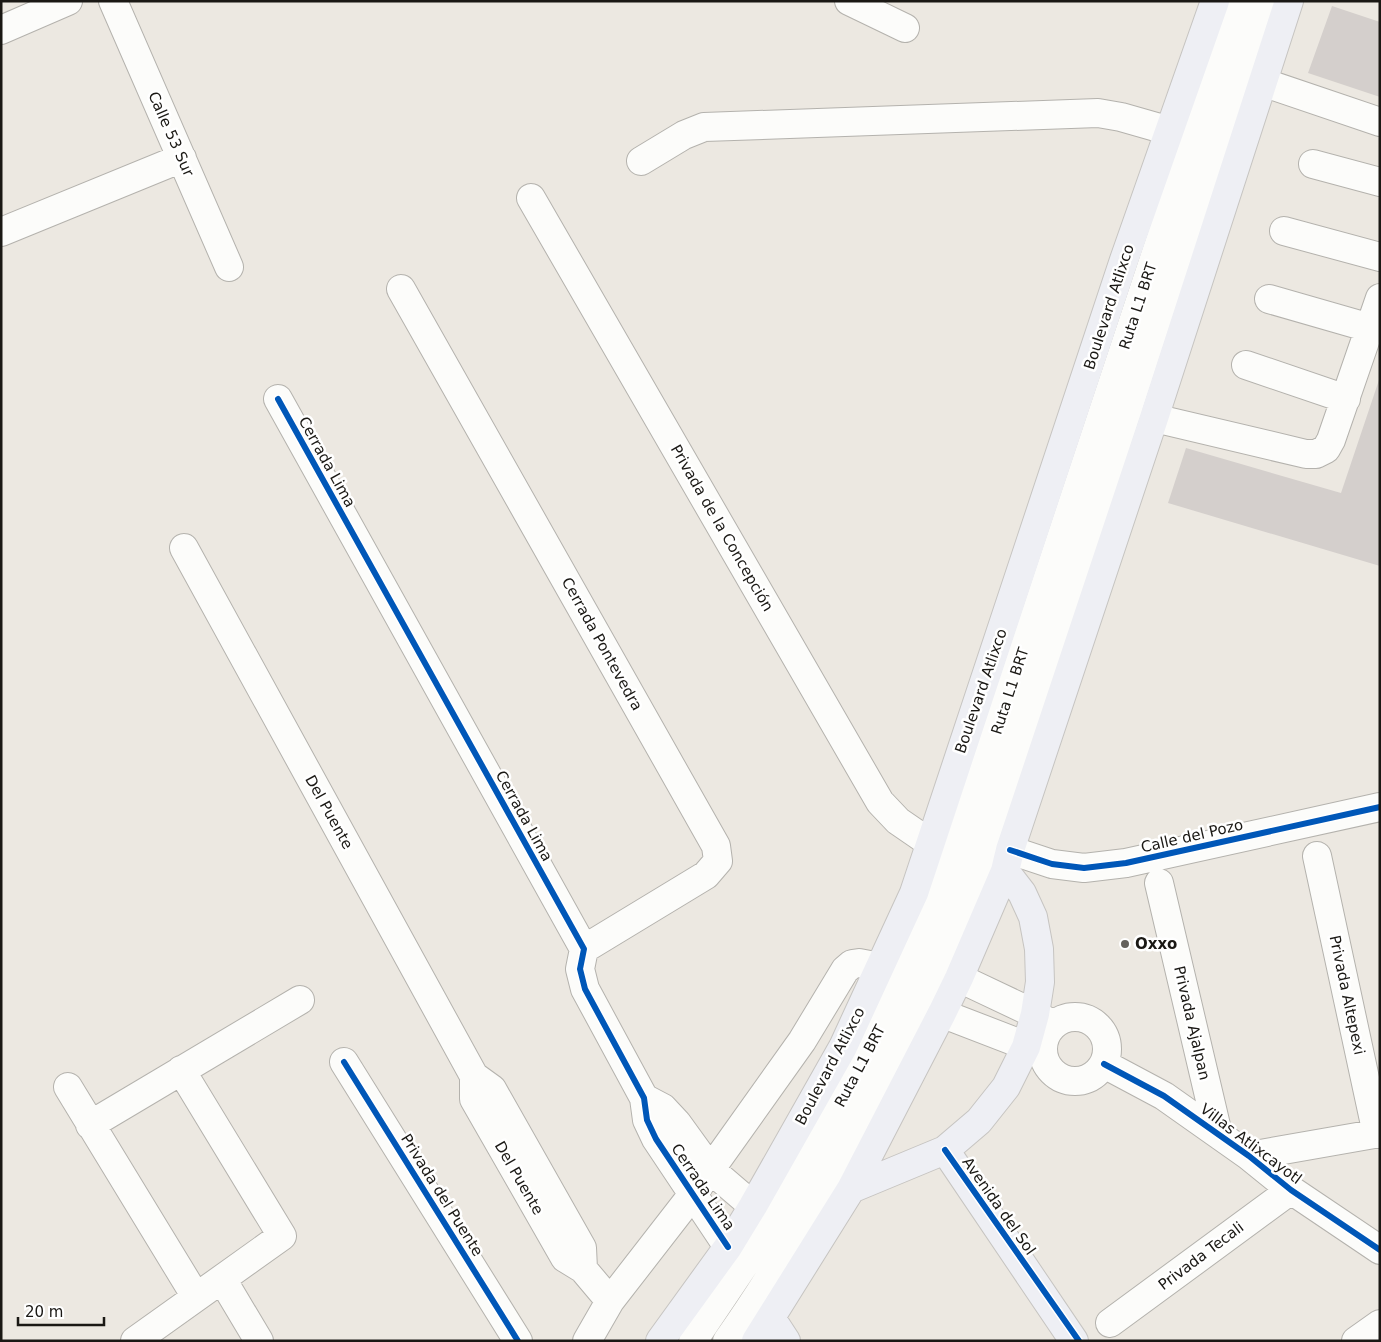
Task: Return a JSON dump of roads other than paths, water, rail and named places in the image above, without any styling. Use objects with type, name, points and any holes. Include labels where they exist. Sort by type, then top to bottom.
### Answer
[{"type":"main road","name":"Boulevard Atlixco","points":[[660,1341],[728,1247],[843,1047],[914,892],[1124,260],[1215,1]]},
{"type":"main road","points":[[756,1341],[851,1189],[919,1004],[948,973],[1007,860],[1154,418],[1289,1]]},
{"type":"main road","points":[[945,1150],[979,1122],[1001,1094],[1034,1049],[1044,1020],[1039,957],[1033,916],[1007,860]]},
{"type":"main road","name":"Avenida del Sol","points":[[851,1189],[945,1150],[1074,1341]]},
{"type":"main road","points":[[771,1318],[786,1341]]},
{"type":"street","points":[[1,30],[68,1]]},
{"type":"street","name":"Calle 53 Sur","points":[[113,1],[229,267]]},
{"type":"street","points":[[848,1],[905,28]]},
{"type":"street","name":"Ruta L1 BRT","points":[[727,1341],[760,1294],[848,1145],[919,1004],[911,958],[936,899],[972,804],[1240,1]]},
{"type":"street","name":"Ruta L1 BRT","points":[[948,973],[968,892],[991,830],[1261,1]]},
{"type":"street","points":[[1262,82],[1380,122]]},
{"type":"street","points":[[641,161],[684,135],[704,127],[1098,113],[1121,117],[1170,131]]},
{"type":"street","points":[[1,232],[182,158]]},
{"type":"street","points":[[1313,164],[1380,182]]},
{"type":"street","name":"Privada de la Concepción","points":[[531,198],[880,802],[898,821],[930,843]]},
{"type":"street","points":[[1284,231],[1380,257]]},
{"type":"street","name":"Cerrada Pontevedra","points":[[401,289],[716,846],[718,861],[706,875],[584,949]]},
{"type":"street","points":[[1154,418],[1306,454],[1316,454],[1326,449],[1332,440],[1380,298]]},
{"type":"street","points":[[1270,299],[1370,328]]},
{"type":"street","points":[[1246,365],[1346,399]]},
{"type":"street","name":"Cerrada Lima","points":[[278,399],[584,949],[580,969],[584,989],[644,1098],[647,1120],[656,1139],[728,1247]]},
{"type":"street","name":"Del Puente","points":[[184,548],[474,1076],[474,1099],[565,1258],[583,1269],[610,1301]]},
{"type":"street","name":"Calle del Pozo","points":[[1007,860],[1084,868],[1126,863],[1380,807]]},
{"type":"street","name":"Privada Altepexi","points":[[1317,856],[1378,1134]]},
{"type":"street","name":"Privada Ajalpan","points":[[1159,883],[1218,1134]]},
{"type":"street","points":[[587,1341],[610,1301],[711,1170],[802,1041],[845,970],[852,964],[860,963],[880,967],[911,958],[948,973],[1044,1020],[1073,1016],[1084,1018],[1095,1023],[1103,1031],[1108,1053],[1104,1064],[1098,1072],[1089,1078],[1079,1081],[1068,1081],[1059,1078],[1050,1071],[1034,1049],[919,1004],[880,967]]},
{"type":"street","points":[[90,1125],[300,1000]]},
{"type":"street","name":"Ruta L1 BRT","points":[[693,1341],[755,1249],[797,1181],[887,1016],[919,1004]]},
{"type":"street","name":"Privada del Puente","points":[[344,1062],[518,1341]]},
{"type":"street","name":"Villas Atlixcayotl","points":[[1104,1064],[1164,1096],[1249,1156],[1291,1190],[1380,1250]]},
{"type":"street","points":[[134,1341],[282,1236],[181,1070]]},
{"type":"street","points":[[68,1087],[196,1297]]},
{"type":"street","name":"Cerrada Lima","points":[[644,1098],[663,1108],[677,1123],[711,1170],[753,1206]]},
{"type":"street","points":[[1249,1156],[1378,1134]]},
{"type":"street","name":"Privada Tecali","points":[[1110,1323],[1291,1190]]},
{"type":"street","points":[[222,1279],[259,1341]]},
{"type":"street","points":[[1356,1341],[1380,1324]]},
{"type":"place","name":"Oxxo","points":[[1125,944]]}]
